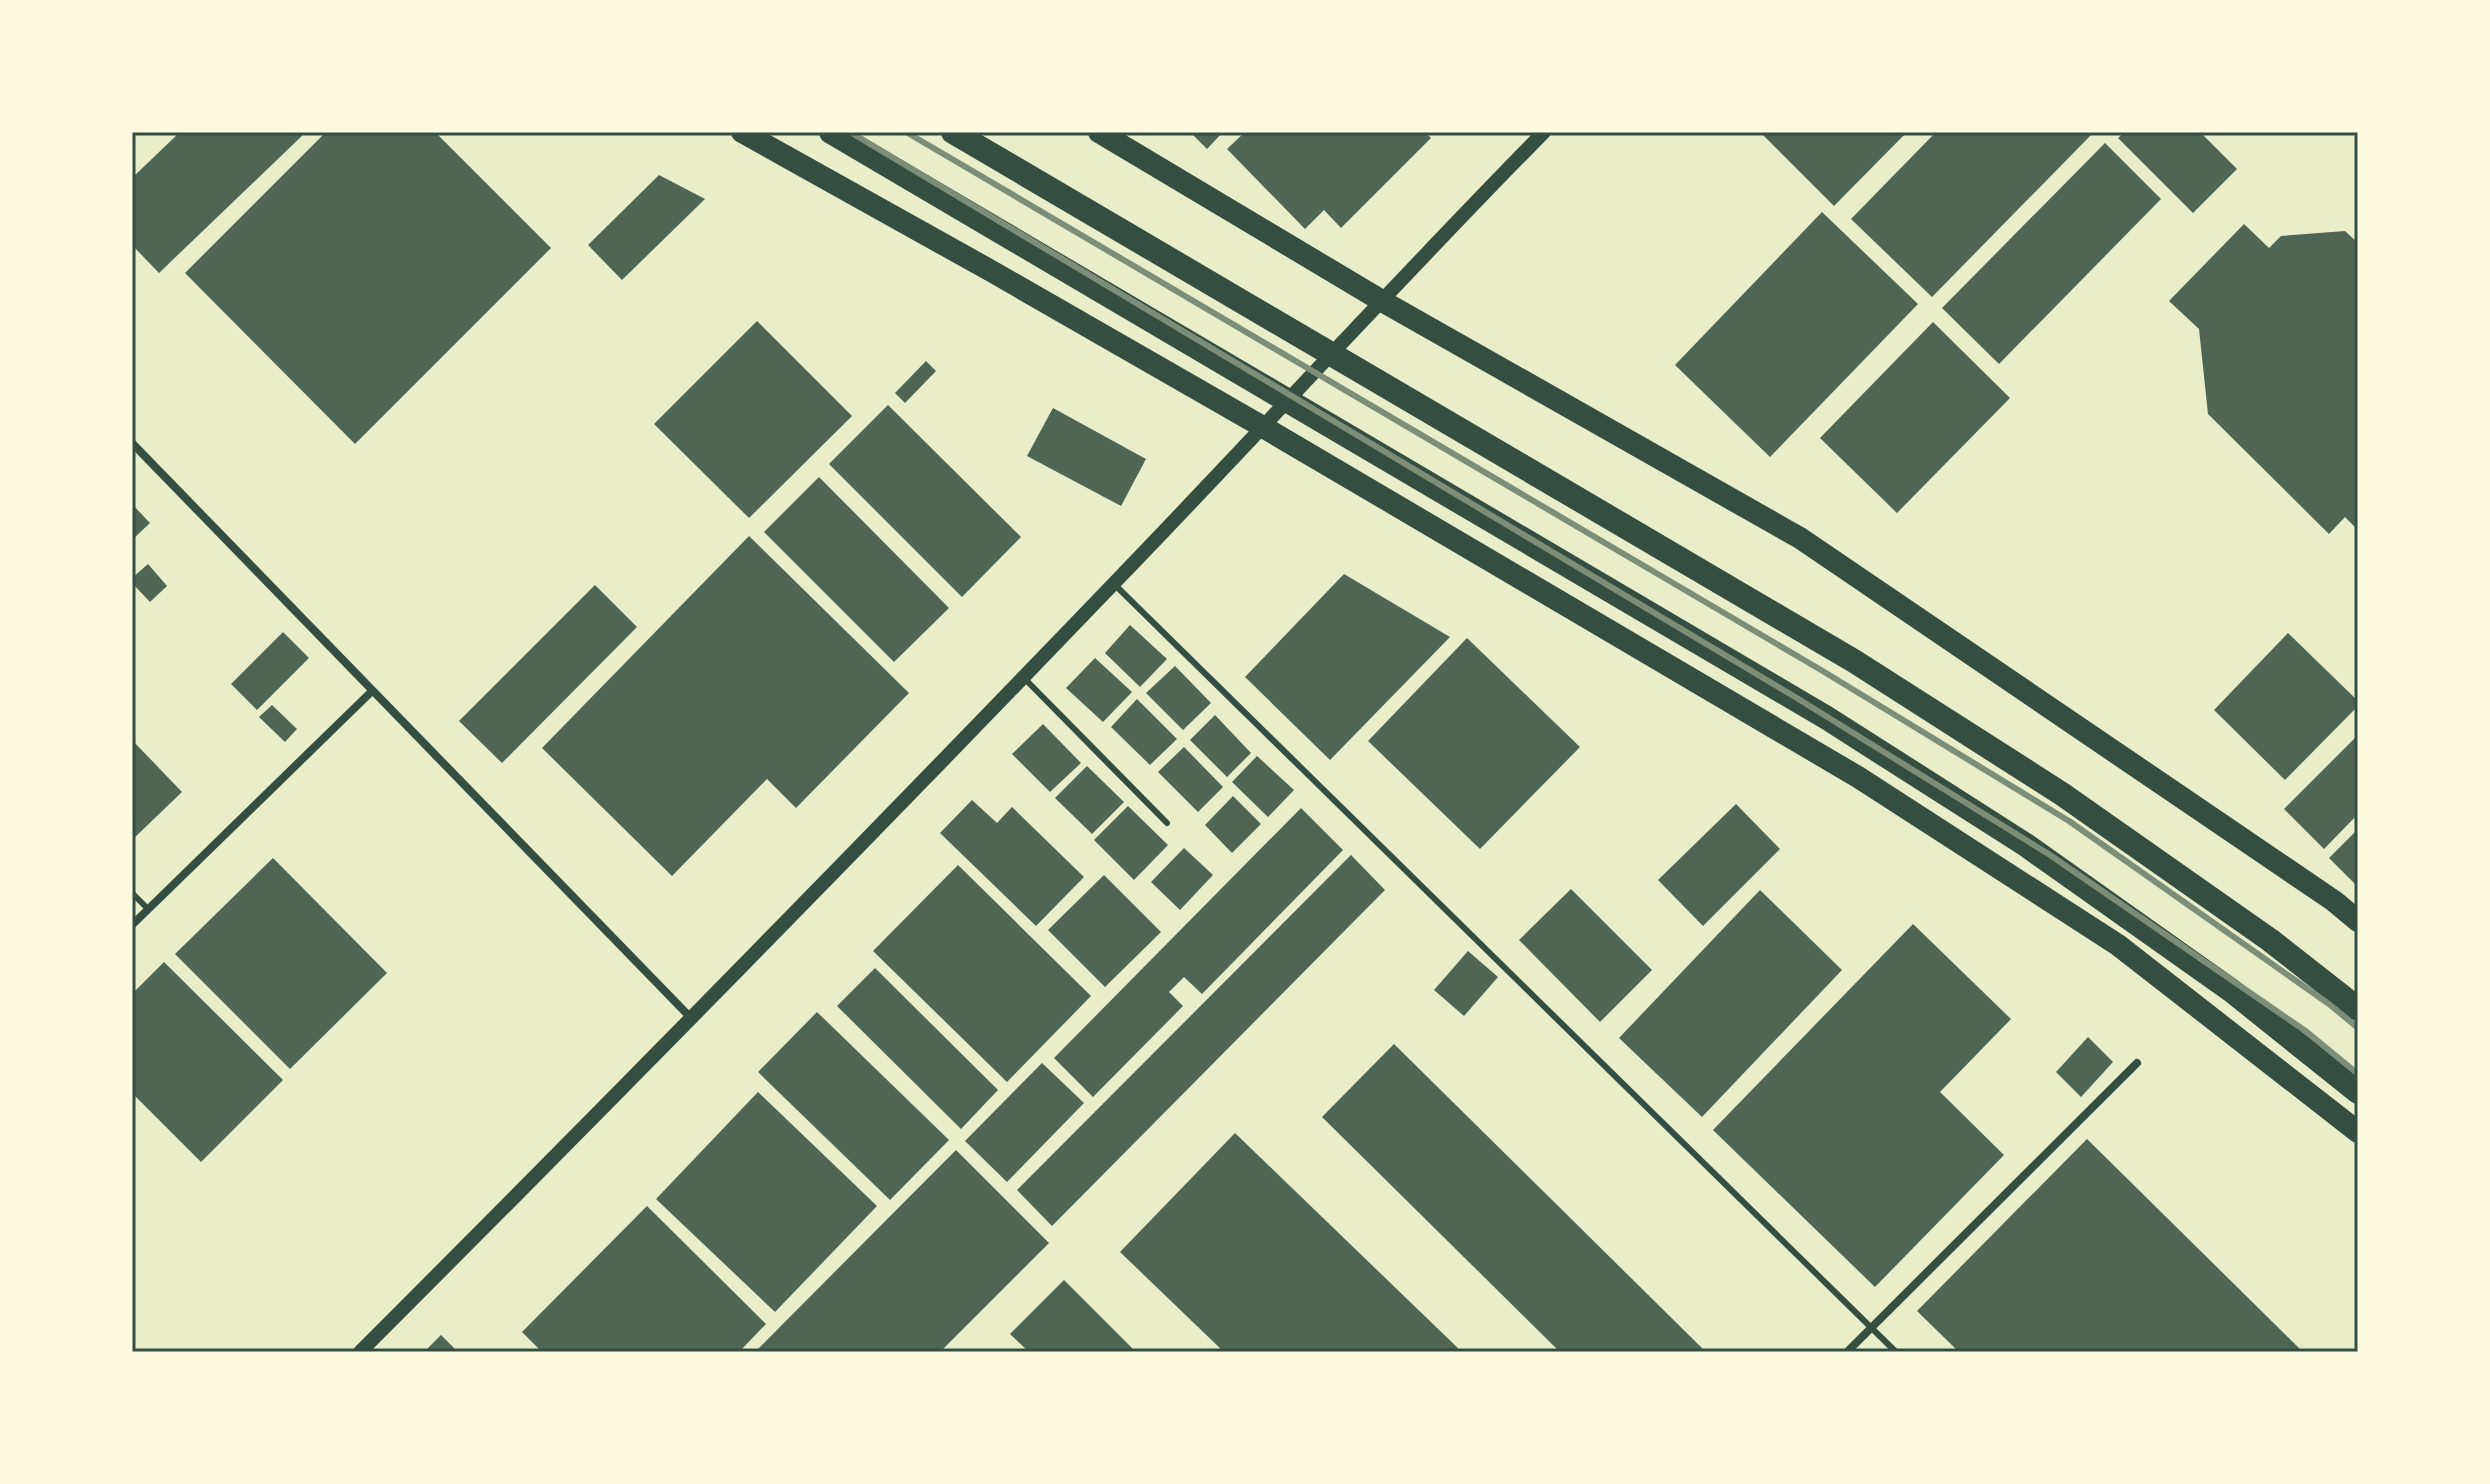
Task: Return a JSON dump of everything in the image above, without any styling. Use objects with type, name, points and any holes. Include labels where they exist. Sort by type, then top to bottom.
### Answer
[{"type":"highway","points":[[742,132],[1263,427],[1858,777],[2118,945],[2358,1132]]},
{"type":"highway","points":[[831,132],[1827,718],[2026,845],[2232,991],[2358,1092]]},
{"type":"highway","points":[[953,132],[1854,661],[2062,794],[2270,940],[2358,1009]]},
{"type":"highway","points":[[1099,132],[1382,301],[1800,538],[2334,901],[2358,921]]},
{"type":"street","points":[[360,1352],[692,1019],[1114,584],[1544,132]]},
{"type":"street","points":[[132,443],[692,1019]]},
{"type":"street","points":[[132,925],[371,692]]},
{"type":"street","points":[[1847,1352],[2137,1063]]},
{"type":"lane","points":[[1114,584],[1896,1352]]},
{"type":"lane","points":[[1023,677],[1167,823]]},
{"type":"lane","points":[[132,893],[148,909]]},
{"type":"building","points":[[180,132],[306,132],[159,273],[132,245],[132,178]]},
{"type":"building","points":[[326,132],[435,132],[551,248],[355,444],[185,273]]},
{"type":"building","points":[[1190,132],[1223,132],[1207,149]]},
{"type":"building","points":[[1245,132],[1425,132],[1431,138],[1341,228],[1324,210],[1305,229],[1227,149]]},
{"type":"building","points":[[1760,132],[1907,132],[1834,206]]},
{"type":"building","points":[[1936,132],[2094,132],[1932,297],[1851,219]]},
{"type":"building","points":[[2125,132],[2200,132],[2237,169],[2193,213],[2118,138]]},
{"type":"building","points":[[2105,143],[2161,199],[1999,364],[1942,308]]},
{"type":"building","points":[[659,175],[705,199],[622,280],[588,245]]},
{"type":"building","points":[[1822,212],[1918,304],[1770,457],[1675,365]]},
{"type":"building","points":[[2244,224],[2269,248],[2281,236],[2345,231],[2358,243],[2358,530],[2345,517],[2329,534],[2208,414],[2199,329],[2169,301]]},
{"type":"building","points":[[757,321],[852,416],[749,518],[654,424]]},
{"type":"building","points":[[1933,322],[2010,398],[1897,513],[1820,438]]},
{"type":"building","points":[[926,361],[936,371],[905,403],[895,393]]},
{"type":"building","points":[[888,405],[1021,537],[962,597],[829,464]]},
{"type":"building","points":[[1053,408],[1146,459],[1121,506],[1027,456]]},
{"type":"building","points":[[819,477],[949,608],[894,662],[764,532]]},
{"type":"building","points":[[132,504],[150,523],[132,540]]},
{"type":"building","points":[[749,536],[909,693],[796,808],[767,779],[672,876],[542,748]]},
{"type":"building","points":[[148,564],[167,586],[150,602],[132,583],[132,578]]},
{"type":"building","points":[[1344,574],[1450,637],[1330,760],[1245,677]]},
{"type":"building","points":[[595,585],[637,627],[502,763],[459,721]]},
{"type":"building","points":[[1130,625],[1167,659],[1140,687],[1105,653]]},
{"type":"building","points":[[283,632],[309,658],[257,710],[231,684]]},
{"type":"building","points":[[2288,633],[2358,701],[2358,706],[2285,780],[2214,710]]},
{"type":"building","points":[[1467,638],[1580,747],[1480,849],[1368,741]]},
{"type":"building","points":[[1095,658],[1132,692],[1103,722],[1066,688]]},
{"type":"building","points":[[1175,666],[1211,703],[1183,730],[1146,693]]},
{"type":"building","points":[[1137,699],[1177,739],[1150,765],[1111,727]]},
{"type":"building","points":[[272,705],[297,729],[285,742],[259,717]]},
{"type":"building","points":[[1215,715],[1251,753],[1227,777],[1190,740]]},
{"type":"building","points":[[1043,724],[1081,763],[1050,792],[1012,754]]},
{"type":"building","points":[[2358,735],[2358,814],[2324,849],[2284,809]]},
{"type":"building","points":[[132,740],[182,792],[132,840]]},
{"type":"building","points":[[1184,747],[1223,787],[1198,812],[1158,772]]},
{"type":"building","points":[[1257,756],[1294,790],[1268,817],[1232,782]]},
{"type":"building","points":[[1087,766],[1124,802],[1092,834],[1055,798]]},
{"type":"building","points":[[1233,796],[1261,824],[1232,853],[1205,825]]},
{"type":"building","points":[[972,800],[997,823],[1012,807],[1084,877],[1036,926],[940,833]]},
{"type":"building","points":[[1736,804],[1780,849],[1703,926],[1658,880]]},
{"type":"building","points":[[1128,806],[1168,845],[1134,880],[1094,840]]},
{"type":"building","points":[[1301,808],[1343,850],[1202,994],[1184,977],[1169,992],[1183,1006],[1093,1097],[1054,1058]]},
{"type":"building","points":[[2358,829],[2358,887],[2329,858]]},
{"type":"building","points":[[1184,848],[1213,875],[1180,910],[1151,882]]},
{"type":"building","points":[[1351,855],[1385,890],[1052,1226],[1017,1190]]},
{"type":"building","points":[[273,858],[387,973],[290,1069],[175,954]]},
{"type":"building","points":[[958,865],[1091,996],[1007,1082],[873,951]]},
{"type":"building","points":[[1104,875],[1161,932],[1105,987],[1048,930]]},
{"type":"building","points":[[1571,889],[1652,970],[1600,1022],[1519,940]]},
{"type":"building","points":[[1760,890],[1842,970],[1702,1117],[1619,1038]]},
{"type":"building","points":[[1913,924],[2011,1019],[1940,1092],[2004,1155],[1875,1287],[1713,1130]]},
{"type":"building","points":[[1468,951],[1498,977],[1464,1016],[1434,990]]},
{"type":"building","points":[[164,962],[283,1080],[201,1162],[132,1093],[132,994]]},
{"type":"building","points":[[875,968],[998,1090],[961,1129],[837,1006]]},
{"type":"building","points":[[817,1012],[949,1140],[890,1200],[758,1072]]},
{"type":"building","points":[[2088,1037],[2113,1062],[2081,1097],[2056,1072]]},
{"type":"building","points":[[1394,1044],[1706,1352],[1560,1352],[1322,1117]]},
{"type":"building","points":[[1042,1063],[1084,1103],[1007,1182],[965,1141]]},
{"type":"building","points":[[758,1092],[877,1206],[775,1312],[656,1199]]},
{"type":"building","points":[[1235,1133],[1462,1352],[1224,1352],[1120,1252]]},
{"type":"building","points":[[2087,1139],[2303,1352],[1959,1352],[1917,1311]]},
{"type":"building","points":[[956,1150],[1049,1243],[940,1352],[755,1352]]},
{"type":"building","points":[[647,1206],[766,1324],[739,1352],[542,1352],[522,1332]]},
{"type":"building","points":[[1064,1280],[1136,1352],[1029,1352],[1010,1334]]},
{"type":"building","points":[[441,1335],[458,1352],[424,1352]]},
{"type":"railway","points":[[850,132],[1800,700],[2050,855],[2307,1032],[2358,1074]]},
{"type":"railway","points":[[906,132],[1821,670],[2069,821],[2329,1004],[2358,1028]]}]
